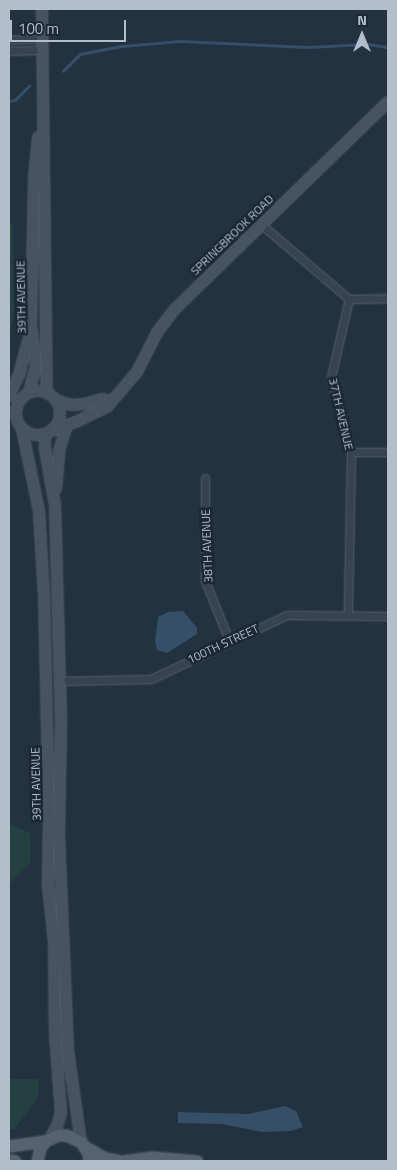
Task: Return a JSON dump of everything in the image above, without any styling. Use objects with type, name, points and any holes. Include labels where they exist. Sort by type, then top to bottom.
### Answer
[{"type":"main road","name":"39TH AVENUE","points":[[42,9],[47,393]]},
{"type":"main road","name":"SPRINGBROOK ROAD","points":[[47,433],[107,407],[110,400],[125,388],[137,372],[158,331],[175,309],[388,102]]},
{"type":"main road","name":"39TH AVENUE","points":[[26,394],[36,366],[31,327],[34,179],[39,127],[43,112]]},
{"type":"main road","points":[[9,397],[19,375],[31,327]]},
{"type":"main road","points":[[9,397],[38,390],[70,405],[85,404],[102,399],[110,400]]},
{"type":"main road","points":[[26,394],[16,408],[16,423],[35,435],[47,433],[58,421],[60,414],[56,400]]},
{"type":"main road","name":"39TH AVENUE","points":[[16,423],[39,511],[44,594],[49,821],[48,885],[54,943],[54,1033],[60,1114],[57,1126],[48,1140]]},
{"type":"main road","points":[[55,505],[59,451],[67,425]]},
{"type":"main road","name":"39TH AVENUE","points":[[47,433],[44,449],[55,505],[60,681],[58,825],[70,1073],[83,1144]]},
{"type":"main road","points":[[54,1033],[68,1033]]},
{"type":"main road","points":[[9,1146],[66,1135],[105,1158],[121,1161],[166,1157],[197,1161]]},
{"type":"main road","points":[[37,1161],[40,1148],[48,1140]]},
{"type":"main road","points":[[83,1144],[89,1161]]},
{"type":"main road","points":[[9,1160],[16,1161]]},
{"type":"street","points":[[9,40],[42,38]]},
{"type":"street","points":[[9,51],[42,50]]},
{"type":"street","points":[[262,225],[349,299],[388,298]]},
{"type":"street","name":"37TH AVENUE","points":[[348,615],[351,452],[331,376],[349,299]]},
{"type":"street","points":[[351,452],[388,452]]},
{"type":"street","name":"38TH AVENUE","points":[[205,478],[205,581],[230,640]]},
{"type":"street","name":"100TH STREET","points":[[60,681],[151,679],[230,640],[287,615],[388,616]]},
{"type":"green space","points":[[9,224],[13,224],[14,311],[9,341]]},
{"type":"green space","points":[[9,824],[30,833],[30,863],[9,884]]},
{"type":"green space","points":[[9,1079],[38,1079],[38,1097],[15,1129],[9,1129]]},
{"type":"water","points":[[183,611],[197,628],[197,634],[167,653],[157,650],[155,642],[158,617],[168,612]]},
{"type":"water","points":[[285,1106],[296,1111],[303,1127],[291,1131],[262,1132],[222,1124],[178,1123],[178,1112],[248,1114]]},
{"type":"waterway","points":[[63,71],[80,54],[122,46],[180,41],[307,47],[368,44],[388,47]]},
{"type":"waterway","points":[[9,101],[15,100],[29,86]]}]
